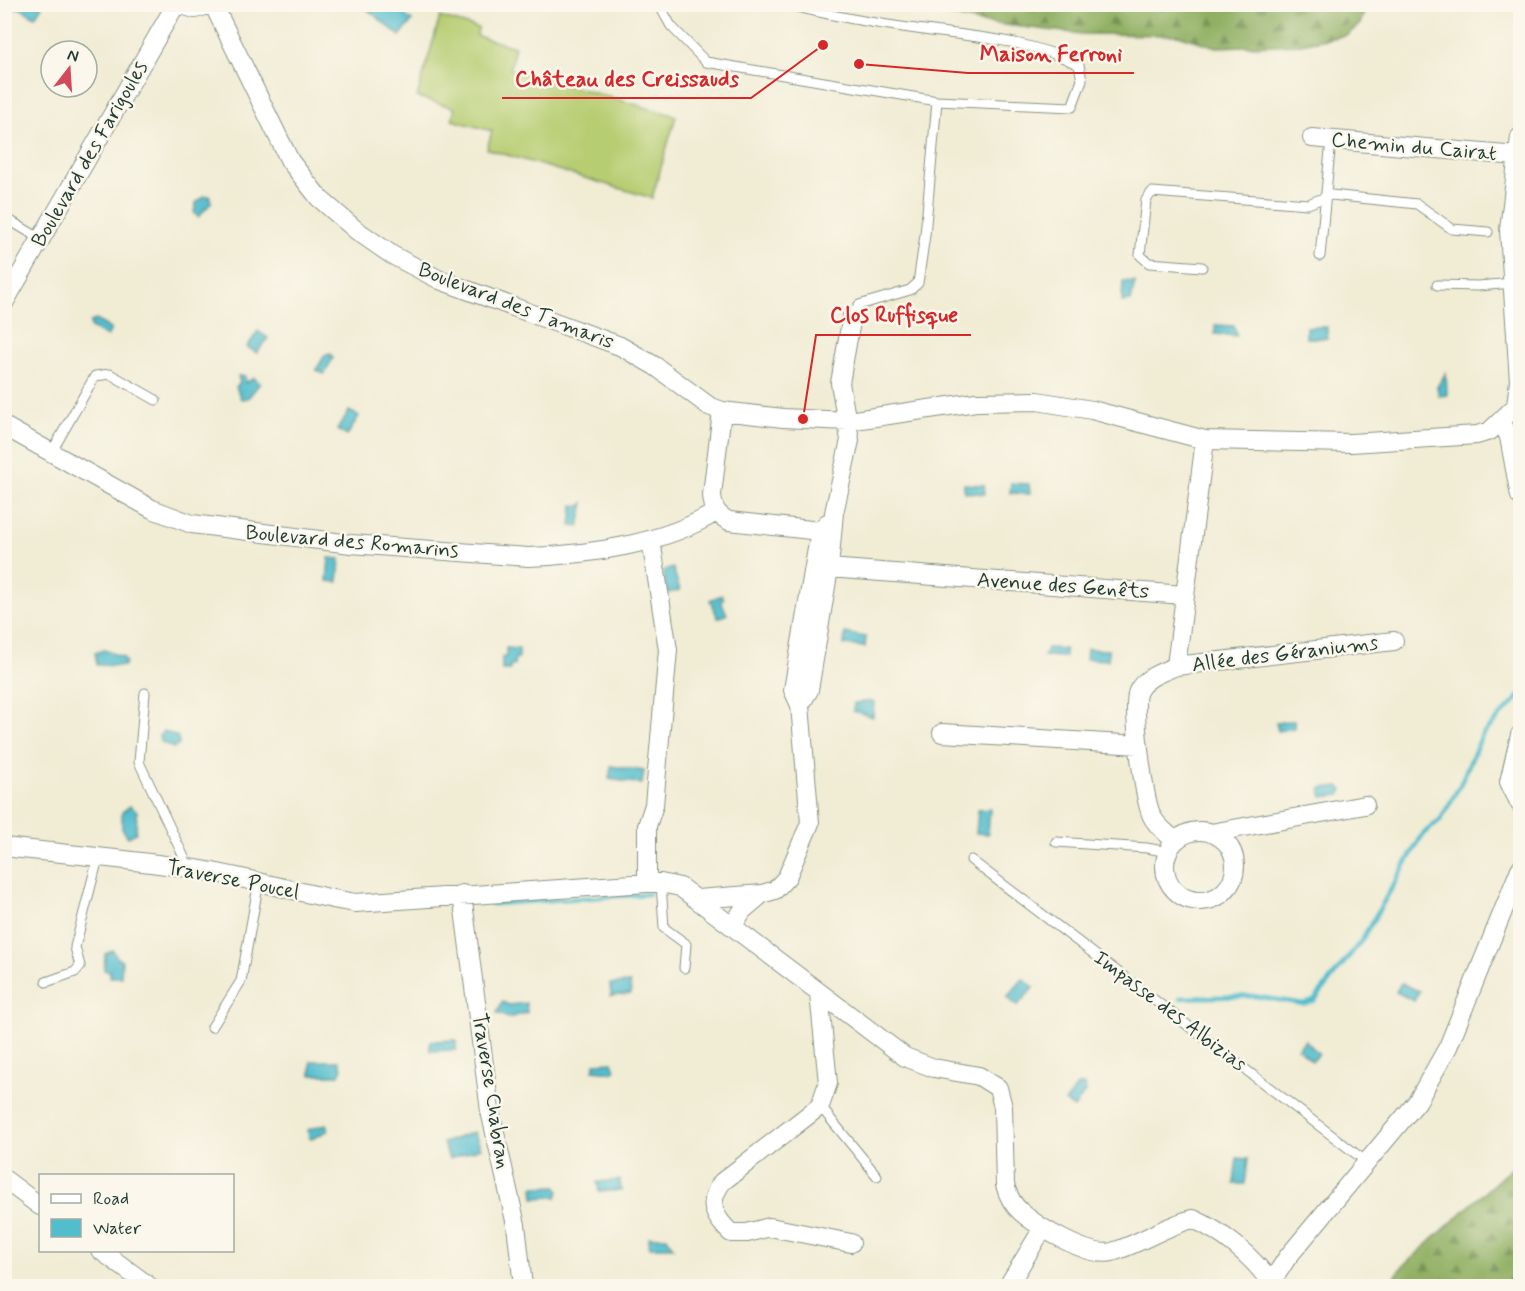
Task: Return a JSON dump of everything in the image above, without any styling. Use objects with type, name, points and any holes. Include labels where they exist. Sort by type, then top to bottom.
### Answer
[{"type":"street","points":[[177,4],[195,9],[212,4]]},
{"type":"street","name":"Boulevard des Farigoules","points":[[4,303],[177,4]]},
{"type":"street","name":"Boulevard des Tamaris","points":[[212,4],[290,161],[319,198],[356,230],[392,255],[440,280],[620,346],[655,366],[709,406],[722,411]]},
{"type":"street","points":[[820,531],[729,521],[716,512],[712,495],[722,411],[783,418],[848,421],[976,402],[1037,401],[1092,411],[1205,440],[1351,443],[1477,435],[1490,431],[1502,422],[1516,406],[1519,381],[1509,230],[1516,156],[1521,137]]},
{"type":"street","name":"Chemin du Cairat","points":[[1312,138],[1516,156]]},
{"type":"street","points":[[698,899],[762,894],[775,890],[787,878],[810,823],[800,705],[793,690],[850,440],[840,383],[852,316]]},
{"type":"street","points":[[1502,422],[1509,437],[1521,496]]},
{"type":"street","name":"Boulevard des Romarins","points":[[4,426],[152,509],[192,525],[222,530],[351,544],[528,557],[551,556],[651,540],[675,533],[716,512]]},
{"type":"street","points":[[1171,847],[1151,816],[1139,745],[1136,707],[1138,692],[1146,681],[1176,666],[1205,440]]},
{"type":"street","points":[[823,566],[816,548],[820,531],[834,513]]},
{"type":"street","points":[[651,540],[668,650],[654,806],[647,826],[654,883],[680,887],[698,899],[905,1057],[934,1068],[979,1076],[998,1088],[1003,1107],[1005,1185],[1008,1196],[1020,1211],[1043,1228],[1088,1250],[1110,1253],[1193,1219],[1205,1224],[1257,1263],[1270,1285],[1287,1258],[1417,1102],[1448,1047],[1521,869]]},
{"type":"street","name":"Avenue des Genêts","points":[[823,566],[1184,595]]},
{"type":"street","name":"Allée des Géraniums","points":[[1176,666],[1394,641]]},
{"type":"street","points":[[942,733],[1139,745]]},
{"type":"street","points":[[1521,735],[1509,782],[1521,804]]},
{"type":"street","points":[[1211,833],[1222,839],[1231,849],[1235,861],[1234,874],[1229,886],[1220,895],[1208,900],[1189,899],[1173,889],[1167,878],[1165,865],[1171,847],[1185,834],[1198,831],[1211,833],[1365,806]]},
{"type":"street","name":"Traverse Poucel","points":[[4,847],[189,868],[259,881],[311,896],[355,903],[462,894],[654,883]]},
{"type":"street","name":"Traverse Chabran","points":[[462,894],[490,1111],[516,1225],[523,1287]]},
{"type":"street","points":[[733,926],[742,911],[762,894]]},
{"type":"street","points":[[819,993],[828,1083],[820,1106],[722,1182],[713,1194],[714,1214],[731,1233],[747,1233],[770,1227],[851,1243]]},
{"type":"street","points":[[4,1179],[39,1205]]},
{"type":"street","points":[[1008,1287],[1043,1228]]},
{"type":"street","points":[[101,1252],[149,1287]]},
{"type":"lane","points":[[651,4],[661,8],[671,26],[706,62],[937,101],[1072,106],[1082,80],[1079,65],[1039,49],[948,31],[928,31],[832,17],[785,4]]},
{"type":"lane","points":[[852,316],[859,305],[910,290],[918,284],[925,235],[937,101]]},
{"type":"lane","points":[[1320,256],[1330,140]]},
{"type":"lane","points":[[1202,267],[1149,264],[1140,255],[1146,200],[1152,192],[1308,204],[1325,195],[1418,204],[1452,229],[1488,232]]},
{"type":"lane","points":[[4,217],[41,239]]},
{"type":"lane","points":[[1437,285],[1478,286],[1513,283]]},
{"type":"lane","points":[[51,453],[94,376],[110,374],[156,400]]},
{"type":"lane","points":[[145,693],[139,762],[189,868]]},
{"type":"lane","points":[[1056,842],[1147,848],[1171,847]]},
{"type":"lane","points":[[46,982],[75,972],[80,966],[75,947],[98,858]]},
{"type":"lane","name":"Impasse des Albizias","points":[[971,860],[1368,1163]]},
{"type":"lane","points":[[212,1027],[241,981],[259,881]]},
{"type":"lane","points":[[654,883],[664,928],[686,944],[684,968]]},
{"type":"lane","points":[[820,1106],[877,1176]]},
{"type":"green space","points":[[1367,4],[1360,24],[1347,35],[1301,44],[1216,47],[1178,35],[1082,34],[979,22],[901,5]]},
{"type":"green space","points":[[440,17],[478,28],[477,36],[515,47],[510,69],[676,116],[652,198],[487,149],[492,131],[452,120],[455,108],[417,97]]},
{"type":"green space","points":[[1520,1160],[1520,1286],[1389,1286],[1400,1269]]},
{"type":"water","points":[[12,4],[42,6],[35,17],[18,7],[16,9]]},
{"type":"water","points":[[366,5],[392,5],[412,21],[400,36],[367,9]]},
{"type":"water","points":[[205,196],[210,196],[211,203],[198,217],[194,212],[196,203]]},
{"type":"water","points":[[1123,281],[1135,282],[1131,301],[1122,302]]},
{"type":"water","points":[[96,320],[111,329],[107,337],[91,328],[90,322]]},
{"type":"water","points":[[1215,325],[1234,326],[1237,336],[1215,334]]},
{"type":"water","points":[[1306,327],[1327,327],[1327,338],[1306,338]]},
{"type":"water","points":[[258,331],[268,338],[257,353],[247,347]]},
{"type":"water","points":[[331,354],[333,358],[324,374],[316,370],[325,355]]},
{"type":"water","points":[[1446,373],[1447,395],[1439,396],[1437,387]]},
{"type":"water","points":[[238,376],[245,376],[245,383],[254,378],[260,383],[248,398],[241,399],[236,387],[240,383]]},
{"type":"water","points":[[349,411],[359,416],[347,436],[337,430]]},
{"type":"water","points":[[1011,483],[1029,484],[1030,494],[1010,493]]},
{"type":"water","points":[[964,484],[984,485],[985,494],[964,492]]},
{"type":"water","points":[[584,503],[579,527],[571,526],[573,505],[581,506]]},
{"type":"water","points":[[329,558],[340,559],[338,582],[327,581]]},
{"type":"water","points":[[673,568],[680,590],[669,593],[666,590],[663,571]]},
{"type":"water","points":[[722,595],[724,599],[721,601],[727,614],[718,618],[710,600]]},
{"type":"water","points":[[845,633],[866,637],[865,647],[844,645]]},
{"type":"water","points":[[506,648],[519,649],[519,658],[515,658],[514,665],[510,665],[510,670],[502,670],[502,657],[506,657]]},
{"type":"water","points":[[1047,648],[1065,649],[1065,657],[1044,656]]},
{"type":"water","points":[[1087,649],[1109,650],[1108,660],[1086,659]]},
{"type":"water","points":[[104,650],[123,657],[126,662],[124,666],[97,665],[95,653]]},
{"type":"water","points":[[874,702],[873,717],[853,711],[854,703]]},
{"type":"water","points":[[1294,720],[1295,728],[1278,731],[1276,723]]},
{"type":"water","points":[[164,731],[178,737],[179,745],[173,748],[160,741],[159,736]]},
{"type":"water","points":[[611,766],[644,771],[642,784],[609,779]]},
{"type":"water","points":[[1339,786],[1343,790],[1340,795],[1322,797],[1321,788]]},
{"type":"water","points":[[130,806],[137,811],[136,833],[128,837],[122,829],[122,812]]},
{"type":"water","points":[[990,809],[988,834],[976,833],[978,810]]},
{"type":"water","points":[[113,950],[118,959],[122,960],[121,977],[110,977],[110,971],[104,970],[105,954]]},
{"type":"water","points":[[1023,979],[1034,987],[1017,1006],[1007,997]]},
{"type":"water","points":[[630,983],[631,994],[611,996],[610,984]]},
{"type":"water","points":[[1401,983],[1419,991],[1414,1001],[1396,992]]},
{"type":"water","points":[[502,1002],[509,1005],[526,1003],[527,1013],[508,1018],[497,1013]]},
{"type":"water","points":[[456,1040],[456,1050],[430,1051],[430,1041]]},
{"type":"water","points":[[1305,1040],[1319,1054],[1312,1061],[1298,1048]]},
{"type":"water","points":[[311,1061],[339,1061],[342,1068],[339,1075],[311,1075]]},
{"type":"water","points":[[612,1062],[615,1070],[613,1072],[593,1070],[595,1063]]},
{"type":"water","points":[[1078,1085],[1084,1085],[1086,1091],[1074,1108],[1065,1102]]},
{"type":"water","points":[[326,1124],[329,1130],[312,1139],[309,1138],[308,1130]]},
{"type":"water","points":[[474,1132],[481,1148],[449,1159],[443,1143]]},
{"type":"water","points":[[1237,1158],[1248,1159],[1245,1184],[1234,1184]]},
{"type":"water","points":[[620,1180],[621,1190],[599,1192],[597,1182]]},
{"type":"water","points":[[556,1186],[559,1191],[557,1197],[534,1198],[533,1187]]},
{"type":"water","points":[[649,1237],[667,1237],[673,1247],[649,1247]]},
{"type":"waterway","points":[[1180,998],[1253,996],[1304,1004],[1314,1001],[1361,941],[1423,834],[1441,819],[1460,785],[1482,735],[1520,696]]},
{"type":"waterway","points":[[492,904],[649,894]]},
{"type":"place","name":"Château des Creissauds","points":[[823,45]]},
{"type":"place","name":"Maison Ferroni","points":[[859,64]]},
{"type":"place","name":"Clos Ruffisque","points":[[803,419]]}]
